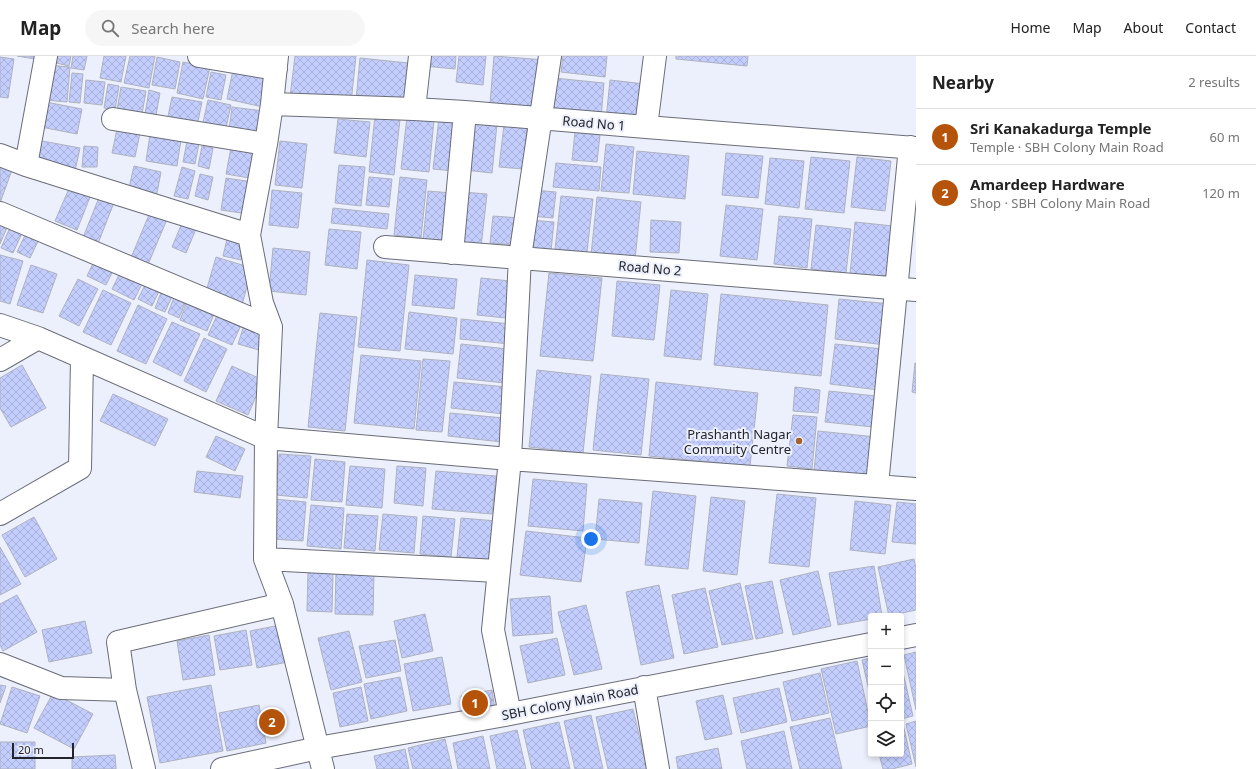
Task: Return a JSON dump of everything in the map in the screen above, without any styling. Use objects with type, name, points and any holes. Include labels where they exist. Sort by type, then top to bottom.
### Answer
[{"type":"street","points":[[26,165],[46,56]]},
{"type":"street","points":[[199,56],[277,62],[266,144],[249,236],[262,302],[271,327],[266,438],[265,559],[282,604],[323,769]]},
{"type":"street","points":[[414,108],[420,56]]},
{"type":"street","points":[[510,714],[493,630],[510,459],[520,257],[550,56]]},
{"type":"street","points":[[646,127],[655,56]]},
{"type":"street","name":"Road No 1","points":[[272,104],[414,108],[913,147]]},
{"type":"street","points":[[452,253],[465,112]]},
{"type":"street","points":[[113,119],[266,144]]},
{"type":"street","points":[[877,485],[906,289],[913,147]]},
{"type":"street","points":[[0,155],[26,165],[249,236]]},
{"type":"street","points":[[0,213],[271,327]]},
{"type":"street","name":"Road No 2","points":[[384,247],[906,289]]},
{"type":"street","points":[[0,325],[38,338],[266,438],[510,459],[916,489]]},
{"type":"street","points":[[0,360],[38,338]]},
{"type":"street","points":[[0,514],[80,468],[82,358]]},
{"type":"street","points":[[265,559],[498,571]]},
{"type":"street","points":[[144,769],[125,690],[118,642],[282,604]]},
{"type":"street","points":[[904,637],[916,635]]},
{"type":"street","name":"SBH Colony Main Road","points":[[222,769],[318,748],[510,714],[868,645]]},
{"type":"street","points":[[0,664],[61,688],[125,690]]},
{"type":"street","points":[[644,687],[658,769]]},
{"type":"building","points":[[17,56],[42,56],[41,60]]},
{"type":"building","points":[[49,56],[71,56],[69,66],[48,61]]},
{"type":"building","points":[[73,56],[87,56],[84,70],[71,68]]},
{"type":"building","points":[[104,56],[126,56],[121,82],[100,78]]},
{"type":"building","points":[[130,56],[155,56],[149,88],[124,83]]},
{"type":"building","points":[[295,56],[356,56],[351,103],[290,97]]},
{"type":"building","points":[[425,56],[456,56],[455,69],[424,66]]},
{"type":"building","points":[[459,56],[486,56],[483,85],[456,82]]},
{"type":"building","points":[[494,56],[545,60],[540,108],[490,103]]},
{"type":"building","points":[[563,56],[607,56],[605,77],[561,72]]},
{"type":"building","points":[[676,56],[748,56],[747,66],[676,59]]},
{"type":"building","points":[[0,57],[14,59],[8,98],[0,97]]},
{"type":"building","points":[[157,57],[180,62],[175,89],[152,85]]},
{"type":"building","points":[[360,58],[408,63],[404,105],[356,100]]},
{"type":"building","points":[[183,62],[210,67],[203,99],[177,93]]},
{"type":"building","points":[[48,65],[70,67],[67,102],[45,100]]},
{"type":"building","points":[[233,70],[270,77],[263,107],[227,99]]},
{"type":"building","points":[[211,72],[226,75],[221,100],[206,97]]},
{"type":"building","points":[[72,73],[83,74],[80,103],[69,102]]},
{"type":"building","points":[[554,78],[604,83],[601,118],[550,113]]},
{"type":"building","points":[[86,80],[105,82],[102,105],[84,103]]},
{"type":"building","points":[[610,80],[645,84],[641,124],[606,120]]},
{"type":"building","points":[[108,84],[119,86],[115,110],[104,108]]},
{"type":"building","points":[[121,87],[146,91],[142,114],[117,110]]},
{"type":"building","points":[[149,90],[160,93],[156,115],[145,114]]},
{"type":"building","points":[[172,97],[202,102],[196,131],[166,126]]},
{"type":"building","points":[[208,100],[231,105],[225,132],[202,127]]},
{"type":"building","points":[[46,102],[82,109],[77,134],[41,127]]},
{"type":"building","points":[[232,107],[263,111],[260,134],[229,130]]},
{"type":"building","points":[[375,116],[400,119],[394,175],[369,172]]},
{"type":"building","points":[[407,117],[434,120],[429,172],[401,169]]},
{"type":"building","points":[[439,118],[459,120],[454,171],[433,169]]},
{"type":"building","points":[[338,119],[370,122],[366,157],[334,153]]},
{"type":"building","points":[[470,122],[497,124],[492,173],[465,170]]},
{"type":"building","points":[[118,124],[141,128],[135,157],[112,153]]},
{"type":"building","points":[[504,125],[527,127],[523,169],[499,167]]},
{"type":"building","points":[[151,128],[182,133],[177,166],[146,161]]},
{"type":"building","points":[[575,132],[600,135],[597,162],[572,160]]},
{"type":"building","points":[[188,136],[200,138],[195,164],[183,162]]},
{"type":"building","points":[[37,140],[80,148],[75,171],[33,163]]},
{"type":"building","points":[[280,141],[307,144],[302,188],[275,185]]},
{"type":"building","points":[[232,142],[261,148],[255,179],[226,174]]},
{"type":"building","points":[[606,144],[634,147],[629,193],[601,191]]},
{"type":"building","points":[[84,146],[98,147],[97,167],[82,167]]},
{"type":"building","points":[[202,146],[213,148],[209,169],[198,166]]},
{"type":"building","points":[[637,151],[689,156],[685,199],[633,194]]},
{"type":"building","points":[[726,153],[763,156],[758,198],[722,195]]},
{"type":"building","points":[[811,157],[850,161],[844,213],[805,209]]},
{"type":"building","points":[[857,157],[891,161],[885,211],[851,207]]},
{"type":"building","points":[[770,158],[804,161],[799,208],[765,204]]},
{"type":"building","points":[[556,163],[601,167],[599,191],[553,187]]},
{"type":"building","points":[[339,165],[365,167],[361,206],[335,203]]},
{"type":"building","points":[[0,166],[12,170],[0,203]]},
{"type":"building","points":[[134,166],[161,172],[156,198],[128,192]]},
{"type":"building","points":[[182,167],[195,171],[188,199],[174,196]]},
{"type":"building","points":[[200,174],[213,177],[208,200],[195,196]]},
{"type":"building","points":[[369,177],[392,179],[389,207],[366,205]]},
{"type":"building","points":[[400,177],[427,180],[421,238],[394,235]]},
{"type":"building","points":[[226,178],[253,182],[248,214],[221,210]]},
{"type":"building","points":[[71,184],[92,192],[77,230],[55,221]]},
{"type":"building","points":[[272,190],[302,193],[298,228],[269,225]]},
{"type":"building","points":[[533,190],[556,192],[553,218],[531,216]]},
{"type":"building","points":[[428,191],[452,193],[447,243],[423,240]]},
{"type":"building","points":[[463,192],[487,194],[481,247],[457,245]]},
{"type":"building","points":[[100,195],[115,200],[97,246],[82,240]]},
{"type":"building","points":[[561,196],[593,199],[587,252],[555,249]]},
{"type":"building","points":[[597,197],[641,202],[635,259],[591,255]]},
{"type":"building","points":[[726,205],[763,209],[757,260],[720,256]]},
{"type":"building","points":[[333,208],[389,214],[387,229],[331,223]]},
{"type":"building","points":[[151,210],[168,217],[147,267],[130,260]]},
{"type":"building","points":[[493,216],[520,218],[517,245],[490,243]]},
{"type":"building","points":[[779,216],[812,219],[807,268],[774,264]]},
{"type":"building","points":[[0,219],[9,223],[0,244]]},
{"type":"building","points":[[530,220],[554,222],[551,251],[527,248]]},
{"type":"building","points":[[651,220],[681,222],[679,253],[650,252]]},
{"type":"building","points":[[855,222],[893,226],[887,278],[850,274]]},
{"type":"building","points":[[12,223],[24,229],[13,253],[1,248]]},
{"type":"building","points":[[182,223],[196,229],[186,253],[172,247]]},
{"type":"building","points":[[816,225],[851,229],[846,273],[811,269]]},
{"type":"building","points":[[28,229],[41,235],[30,258],[17,252]]},
{"type":"building","points":[[329,229],[361,232],[357,269],[325,265]]},
{"type":"building","points":[[227,239],[245,244],[241,260],[223,256]]},
{"type":"building","points":[[273,248],[310,252],[306,295],[269,291]]},
{"type":"building","points":[[0,255],[23,261],[10,304],[0,301]]},
{"type":"building","points":[[97,255],[116,265],[106,285],[87,276]]},
{"type":"building","points":[[216,257],[252,268],[242,305],[205,295]]},
{"type":"building","points":[[367,260],[409,265],[400,351],[358,347]]},
{"type":"building","points":[[31,265],[57,274],[43,313],[17,305]]},
{"type":"building","points":[[123,267],[145,278],[134,300],[112,289]]},
{"type":"building","points":[[549,273],[602,278],[593,361],[540,356]]},
{"type":"building","points":[[415,275],[457,279],[454,309],[412,305]]},
{"type":"building","points":[[481,278],[510,281],[506,318],[477,315]]},
{"type":"building","points":[[78,279],[98,289],[79,326],[59,316]]},
{"type":"building","points":[[148,279],[162,285],[152,306],[138,299]]},
{"type":"building","points":[[617,281],[660,285],[654,340],[612,336]]},
{"type":"building","points":[[164,285],[175,290],[165,312],[155,308]]},
{"type":"building","points":[[103,290],[131,303],[111,345],[83,332]]},
{"type":"building","points":[[671,290],[708,294],[701,360],[664,356]]},
{"type":"building","points":[[176,292],[188,296],[179,318],[168,313]]},
{"type":"building","points":[[721,294],[828,305],[821,376],[714,365]]},
{"type":"building","points":[[189,296],[217,307],[207,331],[180,320]]},
{"type":"building","points":[[839,299],[890,304],[886,345],[835,339]]},
{"type":"building","points":[[138,305],[167,319],[146,364],[117,351]]},
{"type":"building","points":[[219,311],[243,321],[232,345],[208,335]]},
{"type":"building","points":[[409,312],[457,318],[453,354],[405,349]]},
{"type":"building","points":[[320,313],[357,317],[345,431],[308,427]]},
{"type":"building","points":[[461,319],[511,324],[510,344],[460,339]]},
{"type":"building","points":[[172,322],[200,334],[181,376],[153,362]]},
{"type":"building","points":[[245,322],[266,329],[259,350],[238,344]]},
{"type":"building","points":[[204,338],[227,349],[206,392],[184,381]]},
{"type":"building","points":[[461,344],[508,349],[505,383],[457,378]]},
{"type":"building","points":[[835,344],[883,349],[879,390],[830,384]]},
{"type":"building","points":[[361,355],[421,361],[414,429],[354,423]]},
{"type":"building","points":[[423,359],[450,361],[442,432],[416,430]]},
{"type":"building","points":[[916,363],[916,393],[912,392]]},
{"type":"building","points":[[22,365],[46,408],[11,427],[0,408],[0,378]]},
{"type":"building","points":[[232,366],[263,380],[248,415],[216,401]]},
{"type":"building","points":[[537,370],[591,376],[583,453],[529,447]]},
{"type":"building","points":[[601,374],[649,379],[641,455],[593,450]]},
{"type":"building","points":[[454,382],[507,387],[504,414],[451,408]]},
{"type":"building","points":[[656,382],[758,393],[750,466],[649,456]]},
{"type":"building","points":[[795,387],[820,390],[818,413],[793,411]]},
{"type":"building","points":[[829,391],[876,396],[873,427],[825,422]]},
{"type":"building","points":[[113,394],[168,419],[155,446],[100,421]]},
{"type":"building","points":[[450,413],[504,418],[502,442],[448,436]]},
{"type":"building","points":[[793,415],[817,417],[812,469],[787,466]]},
{"type":"building","points":[[818,431],[876,437],[872,477],[814,471]]},
{"type":"building","points":[[216,436],[245,449],[235,471],[206,457]]},
{"type":"building","points":[[279,454],[311,456],[307,498],[276,495]]},
{"type":"building","points":[[315,459],[345,462],[342,502],[311,500]]},
{"type":"building","points":[[350,466],[385,469],[382,508],[346,505]]},
{"type":"building","points":[[397,466],[426,468],[423,506],[394,503]]},
{"type":"building","points":[[197,471],[243,476],[240,498],[194,492]]},
{"type":"building","points":[[436,471],[496,476],[492,514],[432,509]]},
{"type":"building","points":[[533,479],[587,484],[583,531],[528,526]]},
{"type":"building","points":[[653,491],[696,496],[688,569],[645,565]]},
{"type":"building","points":[[777,494],[816,498],[809,567],[769,563]]},
{"type":"building","points":[[711,497],[745,501],[737,575],[703,571]]},
{"type":"building","points":[[274,499],[306,502],[303,541],[271,539]]},
{"type":"building","points":[[599,499],[642,503],[639,543],[595,539]]},
{"type":"building","points":[[855,501],[891,505],[885,554],[850,550]]},
{"type":"building","points":[[897,502],[916,504],[916,544],[892,542]]},
{"type":"building","points":[[311,505],[344,508],[341,549],[307,546]]},
{"type":"building","points":[[347,514],[378,516],[375,551],[344,548]]},
{"type":"building","points":[[383,514],[417,517],[414,553],[379,550]]},
{"type":"building","points":[[423,516],[455,519],[451,557],[420,554]]},
{"type":"building","points":[[34,517],[57,559],[25,577],[2,535]]},
{"type":"building","points":[[461,518],[497,521],[493,560],[457,557]]},
{"type":"building","points":[[526,531],[587,538],[581,582],[520,575]]},
{"type":"building","points":[[0,547],[21,584],[0,595]]},
{"type":"building","points":[[914,559],[916,568],[916,610],[902,613],[888,613],[878,567]]},
{"type":"building","points":[[874,566],[882,613],[868,613],[868,620],[838,625],[829,573]]},
{"type":"building","points":[[336,571],[374,572],[373,615],[335,614]]},
{"type":"building","points":[[818,571],[831,626],[793,635],[780,580]]},
{"type":"building","points":[[308,572],[333,573],[332,612],[307,611]]},
{"type":"building","points":[[772,581],[783,633],[756,639],[745,586]]},
{"type":"building","points":[[740,583],[753,639],[722,645],[709,591]]},
{"type":"building","points":[[659,585],[674,658],[641,665],[626,592]]},
{"type":"building","points":[[705,588],[718,647],[684,654],[672,595]]},
{"type":"building","points":[[17,595],[37,632],[3,651],[0,645],[0,604]]},
{"type":"building","points":[[550,596],[553,633],[513,636],[510,599]]},
{"type":"building","points":[[586,605],[602,669],[574,675],[558,612]]},
{"type":"building","points":[[425,614],[433,651],[402,658],[394,621]]},
{"type":"building","points":[[85,621],[92,653],[49,662],[42,630]]},
{"type":"building","points":[[280,625],[288,662],[257,668],[250,631]]},
{"type":"building","points":[[246,630],[252,665],[220,670],[214,636]]},
{"type":"building","points":[[349,631],[362,682],[331,690],[318,638]]},
{"type":"building","points":[[209,635],[215,675],[183,680],[177,641]]},
{"type":"building","points":[[557,638],[565,675],[528,683],[520,646]]},
{"type":"building","points":[[395,640],[401,671],[366,678],[359,646]]},
{"type":"building","points":[[916,652],[916,710],[904,655]]},
{"type":"building","points":[[442,657],[451,704],[413,711],[404,664]]},
{"type":"building","points":[[868,659],[868,686],[862,660]]},
{"type":"building","points":[[857,661],[868,712],[868,727],[836,734],[821,669]]},
{"type":"building","points":[[820,673],[829,713],[792,721],[783,682]]},
{"type":"building","points":[[400,677],[407,711],[371,719],[364,684]]},
{"type":"building","points":[[904,677],[913,716],[904,718]]},
{"type":"building","points":[[0,685],[6,686],[0,703]]},
{"type":"building","points":[[211,685],[223,751],[160,763],[147,697]]},
{"type":"building","points":[[12,687],[40,696],[27,733],[0,724]]},
{"type":"building","points":[[361,687],[368,721],[340,727],[333,693]]},
{"type":"building","points":[[779,688],[787,722],[741,733],[733,698]]},
{"type":"building","points":[[492,690],[495,710],[464,715],[461,696]]},
{"type":"building","points":[[53,693],[93,714],[74,749],[34,728]]},
{"type":"building","points":[[723,695],[732,734],[705,740],[696,701]]},
{"type":"building","points":[[259,705],[266,743],[227,751],[219,713]]},
{"type":"building","points":[[633,709],[647,769],[608,769],[596,717]]},
{"type":"building","points":[[591,715],[603,769],[575,769],[564,721]]},
{"type":"building","points":[[830,718],[842,769],[800,769],[790,727]]},
{"type":"building","points":[[916,721],[916,767],[906,724]]},
{"type":"building","points":[[559,722],[570,769],[532,769],[523,730]]},
{"type":"building","points":[[904,728],[912,764],[892,769],[883,769],[880,757],[904,757]]},
{"type":"building","points":[[517,730],[526,769],[497,769],[490,736]]},
{"type":"building","points":[[784,731],[792,769],[747,769],[741,741]]},
{"type":"building","points":[[483,736],[490,769],[458,769],[453,743]]},
{"type":"building","points":[[445,739],[452,769],[413,769],[408,748]]},
{"type":"building","points":[[0,742],[35,742],[35,769],[0,769]]},
{"type":"building","points":[[718,748],[722,769],[678,769],[676,757]]},
{"type":"building","points":[[405,749],[409,769],[377,769],[374,756]]},
{"type":"building","points":[[115,755],[116,769],[72,769],[72,757]]},
{"type":"place","name":"Prashanth Nagar Commuity Centre","points":[[799,441]]},
{"type":"place","name":"Sri Kanakadurga Temple","points":[[475,703]]},
{"type":"place","name":"Amardeep Hardware","points":[[272,722]]}]
